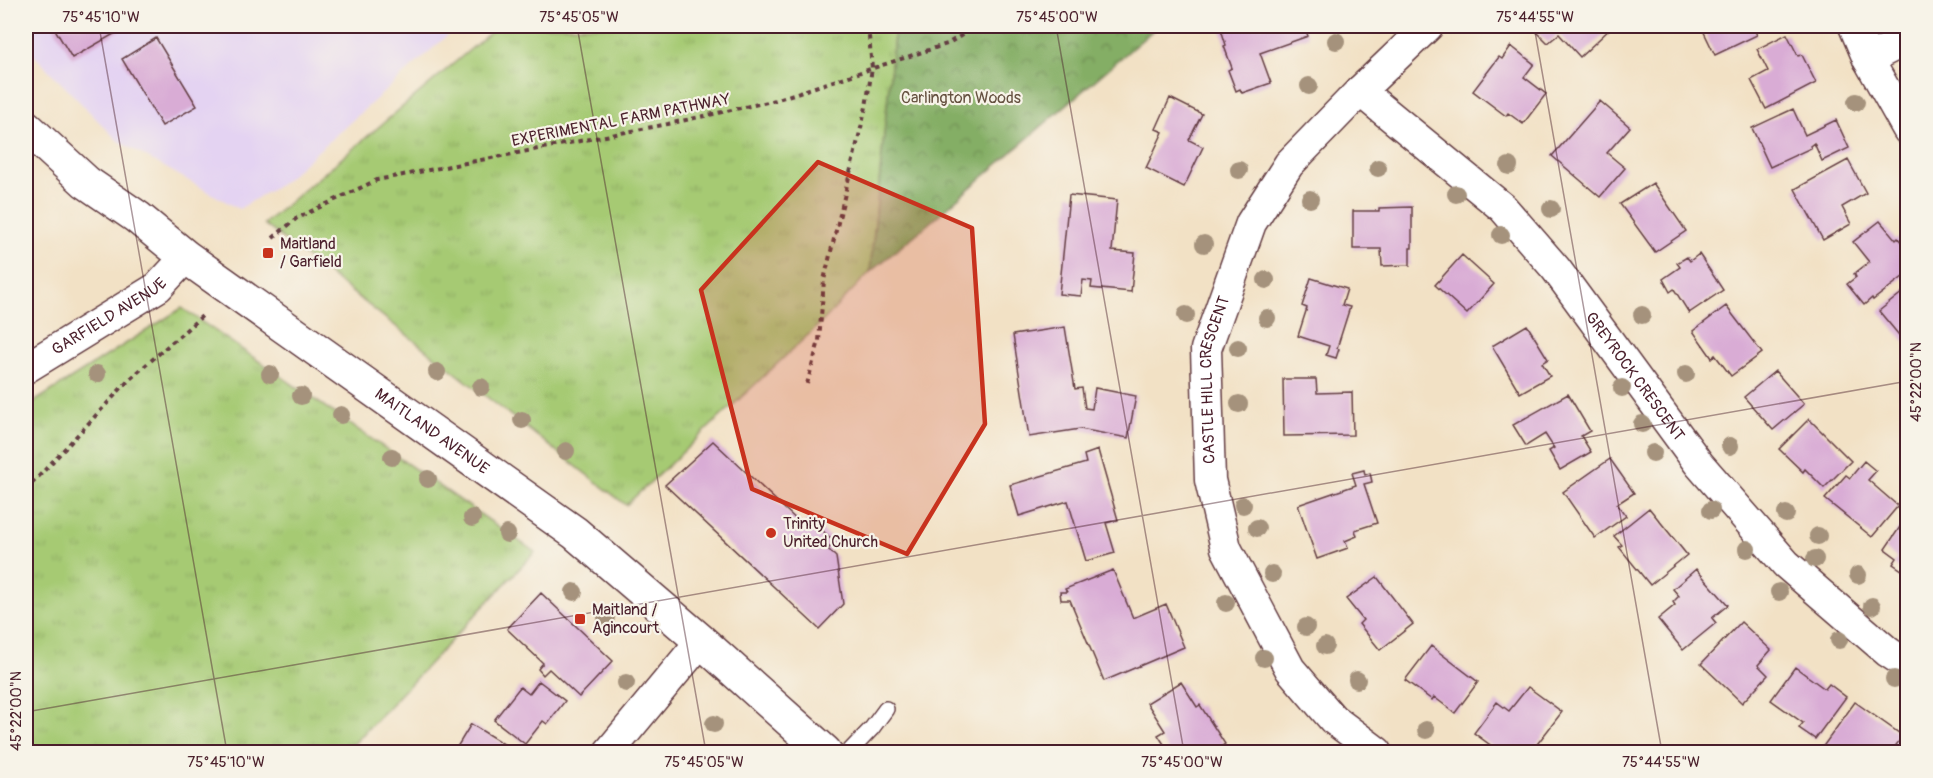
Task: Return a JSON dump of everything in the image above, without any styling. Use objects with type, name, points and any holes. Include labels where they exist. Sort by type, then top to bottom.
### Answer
[{"type":"main road","name":"MAITLAND AVENUE","points":[[26,127],[86,182],[137,217],[186,257],[575,533],[701,641],[825,753]]},
{"type":"street","name":"CASTLE HILL CRESCENT","points":[[1377,753],[1333,718],[1290,669],[1226,548],[1210,480],[1206,349],[1251,223],[1289,164],[1428,26]]},
{"type":"street","points":[[1854,26],[1868,59],[1908,130]]},
{"type":"street","points":[[1868,59],[1908,39]]},
{"type":"street","name":"GREYROCK CRESCENT","points":[[1360,91],[1503,208],[1556,269],[1699,465],[1786,564],[1888,652],[1908,665]]},
{"type":"street","name":"GARFIELD AVENUE","points":[[26,368],[158,287],[186,257]]},
{"type":"street","points":[[609,753],[701,641]]},
{"type":"lane","points":[[849,753],[872,729],[886,709]]},
{"type":"path","points":[[807,384],[819,341],[824,280],[866,107],[872,68],[867,26]]},
{"type":"path","name":"EXPERIMENTAL FARM PATHWAY","points":[[273,238],[297,218],[377,180],[668,124],[772,101],[947,44],[977,26]]},
{"type":"path","points":[[26,490],[130,379],[202,316]]},
{"type":"highlighted area","points":[[818,162],[972,228],[985,424],[907,554],[752,489],[701,290]]},
{"type":"shaded area","points":[[26,26],[458,26],[282,183],[239,209],[118,141],[26,47]]},
{"type":"green space","points":[[498,26],[895,26],[870,272],[823,321],[626,505],[264,224]]},
{"type":"green space","name":"Carlington Woods","points":[[895,26],[1158,26],[870,272]]},
{"type":"green space","points":[[182,308],[535,552],[346,752],[26,752],[26,407]]},
{"type":"building","points":[[53,26],[128,26],[72,58]]},
{"type":"building","points":[[1220,26],[1304,26],[1308,36],[1260,53],[1271,83],[1242,93],[1240,89],[1236,91],[1228,70],[1232,68]]},
{"type":"building","points":[[1531,26],[1612,27],[1580,57],[1559,34],[1548,43]]},
{"type":"building","points":[[1701,26],[1752,26],[1757,35],[1715,55]]},
{"type":"building","points":[[1787,34],[1798,56],[1802,55],[1816,83],[1766,109],[1751,80],[1768,71],[1757,49]]},
{"type":"building","points":[[156,38],[197,106],[162,126],[122,59]]},
{"type":"building","points":[[1511,46],[1534,64],[1524,77],[1546,94],[1523,124],[1508,113],[1506,116],[1473,91],[1499,57],[1502,59]]},
{"type":"building","points":[[1170,98],[1202,114],[1189,140],[1203,147],[1184,187],[1146,168],[1163,132],[1156,129]]},
{"type":"building","points":[[1600,101],[1630,127],[1607,153],[1625,168],[1600,197],[1552,156]]},
{"type":"building","points":[[1793,109],[1805,135],[1836,120],[1849,148],[1822,161],[1814,143],[1810,146],[1811,148],[1770,167],[1752,128]]},
{"type":"building","points":[[1848,160],[1866,193],[1842,207],[1851,224],[1823,240],[1795,189]]},
{"type":"building","points":[[1653,183],[1686,231],[1655,252],[1620,204]]},
{"type":"building","points":[[1069,195],[1117,200],[1112,251],[1135,253],[1131,292],[1091,288],[1092,281],[1083,280],[1081,296],[1059,294]]},
{"type":"building","points":[[1412,207],[1410,265],[1382,266],[1381,249],[1353,249],[1353,211]]},
{"type":"building","points":[[1880,221],[1908,250],[1908,273],[1864,305],[1847,284],[1856,277],[1854,274],[1869,262],[1853,242]]},
{"type":"building","points":[[1699,254],[1723,290],[1689,313],[1674,289],[1670,292],[1663,279],[1680,267],[1677,263],[1687,257],[1690,261]]},
{"type":"building","points":[[1462,255],[1494,284],[1467,314],[1435,285]]},
{"type":"building","points":[[1311,278],[1347,289],[1342,305],[1350,307],[1336,358],[1326,355],[1329,346],[1298,336],[1307,308],[1302,306]]},
{"type":"building","points":[[1908,288],[1908,346],[1879,311]]},
{"type":"building","points":[[1726,306],[1762,353],[1731,376],[1715,355],[1712,358],[1693,331]]},
{"type":"building","points":[[1527,325],[1548,359],[1542,363],[1550,376],[1520,393],[1492,346]]},
{"type":"building","points":[[1065,327],[1075,389],[1082,388],[1085,408],[1092,409],[1095,388],[1136,396],[1128,438],[1080,429],[1029,437],[1013,335]]},
{"type":"building","points":[[1775,371],[1804,404],[1773,430],[1744,397]]},
{"type":"building","points":[[1283,379],[1316,379],[1317,393],[1352,392],[1353,435],[1284,436]]},
{"type":"building","points":[[1568,394],[1590,431],[1581,436],[1591,452],[1560,470],[1549,451],[1554,448],[1545,434],[1526,446],[1513,425]]},
{"type":"building","points":[[1809,419],[1851,461],[1824,488],[1805,469],[1803,472],[1779,449]]},
{"type":"building","name":"Trinity United Church","points":[[713,441],[802,525],[809,518],[835,542],[828,549],[836,557],[843,604],[819,629],[665,485]]},
{"type":"building","points":[[1098,450],[1118,520],[1106,523],[1115,553],[1086,561],[1068,501],[1019,516],[1010,485],[1086,463],[1084,455]]},
{"type":"building","points":[[1610,459],[1634,493],[1617,504],[1626,516],[1595,538],[1563,492]]},
{"type":"building","points":[[1864,461],[1876,471],[1868,480],[1898,506],[1872,537],[1825,499],[1846,475],[1850,478]]},
{"type":"building","points":[[1364,470],[1365,475],[1370,473],[1372,482],[1364,484],[1377,523],[1355,530],[1357,536],[1345,541],[1348,548],[1317,559],[1298,505],[1356,485],[1352,473]]},
{"type":"building","points":[[1649,508],[1687,555],[1650,585],[1619,547],[1622,545],[1614,536]]},
{"type":"building","points":[[1904,521],[1908,523],[1908,574],[1893,564],[1897,558],[1885,549]]},
{"type":"building","points":[[1696,569],[1728,605],[1712,618],[1716,623],[1683,650],[1658,619],[1675,605],[1673,602],[1679,596],[1673,589]]},
{"type":"building","points":[[1113,570],[1133,618],[1166,604],[1184,647],[1104,681],[1070,600],[1061,600],[1060,592],[1067,592],[1065,589]]},
{"type":"building","points":[[1377,577],[1413,624],[1380,650],[1359,624],[1363,620],[1346,599]]},
{"type":"building","points":[[541,593],[613,661],[579,697],[549,669],[543,675],[538,669],[543,663],[507,629]]},
{"type":"building","points":[[1741,622],[1771,650],[1758,665],[1768,675],[1742,703],[1701,664]]},
{"type":"building","points":[[1431,646],[1478,682],[1455,713],[1434,697],[1432,700],[1405,680]]},
{"type":"building","points":[[1795,667],[1825,689],[1829,684],[1846,697],[1815,739],[1799,728],[1803,723],[1771,700]]},
{"type":"building","points":[[539,681],[565,701],[547,724],[543,721],[525,744],[494,720],[520,687],[529,694]]},
{"type":"building","points":[[1181,682],[1197,707],[1200,705],[1225,744],[1213,752],[1169,752],[1158,735],[1165,731],[1147,703]]},
{"type":"building","points":[[1528,687],[1562,712],[1531,752],[1500,752],[1474,733],[1497,702],[1509,711]]},
{"type":"building","points":[[1855,702],[1903,736],[1891,752],[1819,752]]},
{"type":"building","points":[[471,724],[507,746],[504,752],[454,752]]},
{"type":"building","points":[[1558,747],[1566,752],[1554,752]]},
{"type":"place","name":"Maitland / Garfield","points":[[268,253]]},
{"type":"place","name":"Trinity United Church","points":[[771,533]]},
{"type":"place","name":"Maitland / Agincourt","points":[[580,619]]}]
